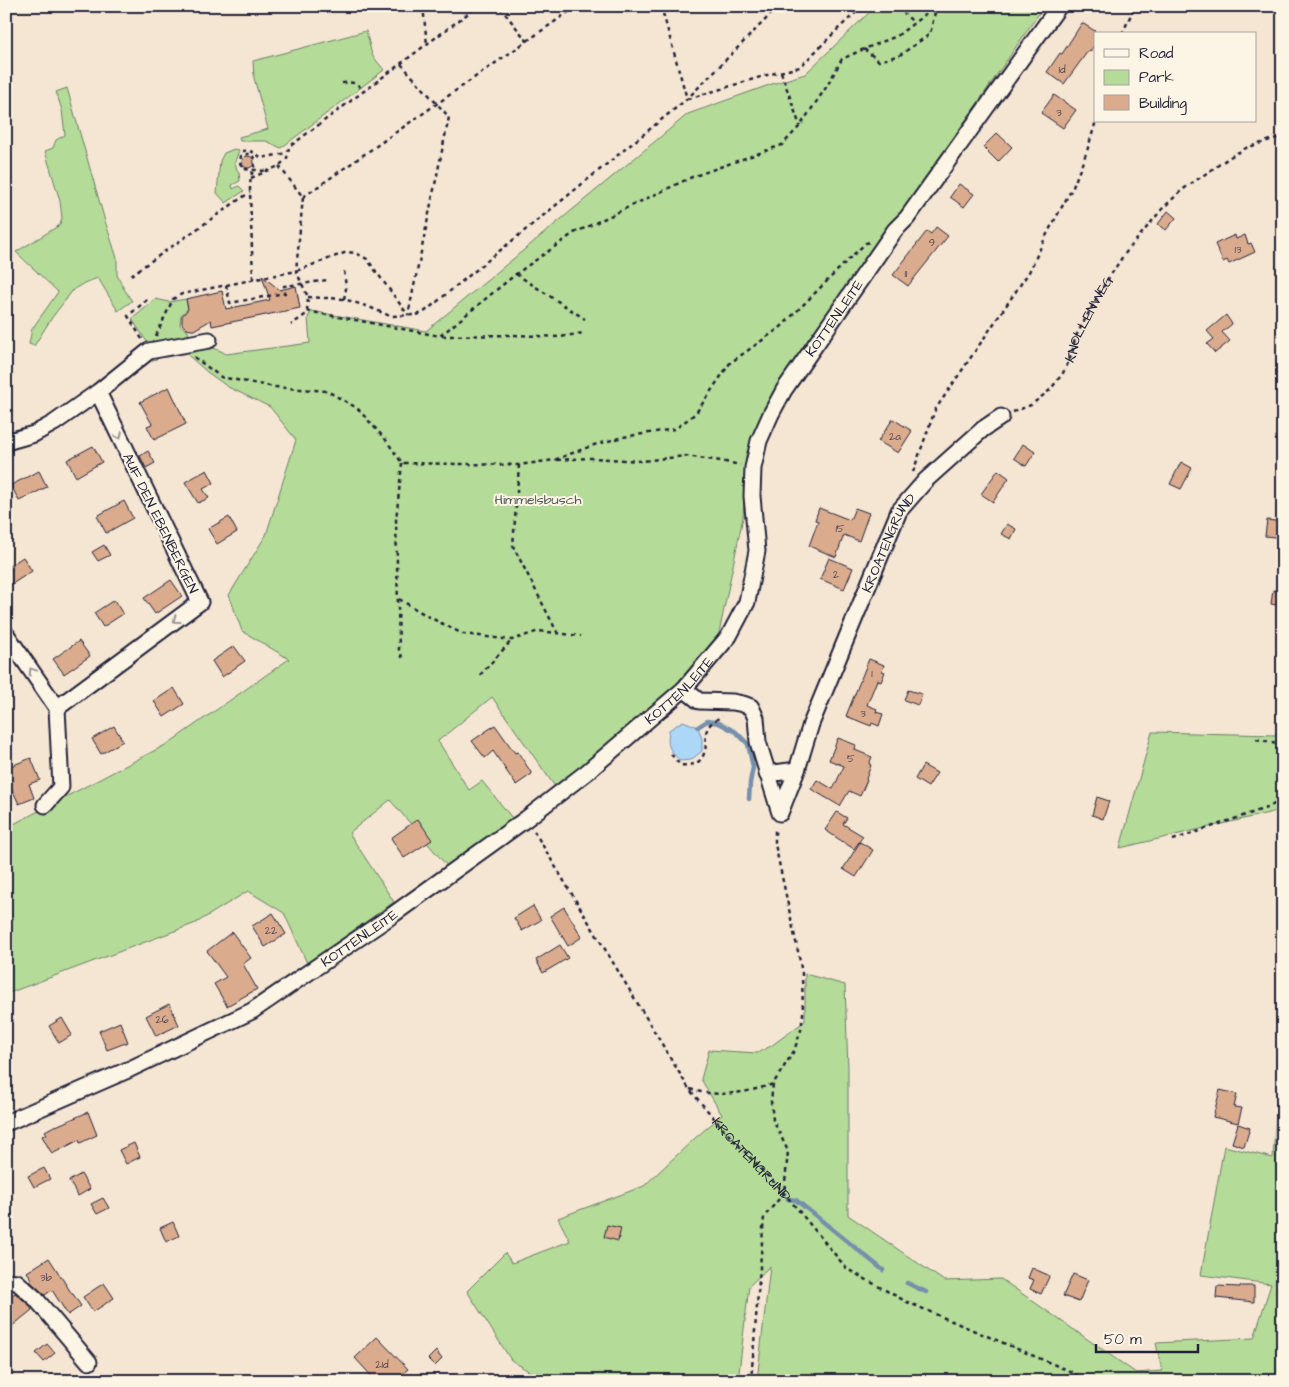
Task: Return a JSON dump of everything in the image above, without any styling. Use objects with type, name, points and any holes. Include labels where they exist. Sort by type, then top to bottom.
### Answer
[{"type":"street","name":"KOTTENLEITE","points":[[6,1122],[130,1069],[252,1011],[391,916],[526,819],[684,690],[729,636],[747,602],[757,551],[752,496],[753,468],[759,441],[770,414],[784,390],[895,230],[913,210],[1059,6]]},
{"type":"street","points":[[6,442],[34,434],[54,423],[98,392],[149,351],[209,340]]},
{"type":"street","name":"AUF DEN EBENBERGEN","points":[[57,708],[200,602],[98,392]]},
{"type":"street","name":"KROATENGRUND","points":[[780,813],[797,770],[811,724],[899,511],[926,480],[983,429],[1001,417]]},
{"type":"street","points":[[6,634],[57,708],[61,787],[45,805]]},
{"type":"street","points":[[684,690],[699,701],[733,702],[752,707],[756,718],[758,742],[780,813]]},
{"type":"street","points":[[767,774],[797,770]]},
{"type":"street","points":[[6,1281],[17,1282],[36,1299],[89,1362]]},
{"type":"path","points":[[423,6],[427,45]]},
{"type":"path","points":[[251,178],[280,166],[287,158],[289,147],[478,6]]},
{"type":"path","points":[[498,6],[527,41]]},
{"type":"path","points":[[303,197],[577,6]]},
{"type":"path","points":[[661,6],[687,99]]},
{"type":"path","points":[[308,297],[344,299],[390,316],[423,314],[687,99],[779,6]]},
{"type":"path","points":[[687,99],[800,67],[863,6]]},
{"type":"path","points":[[897,6],[914,22]]},
{"type":"path","points":[[1123,32],[1135,6]]},
{"type":"path","points":[[440,336],[516,274],[574,233],[692,177],[782,145],[800,126],[842,60],[897,36],[936,7]]},
{"type":"path","points":[[864,49],[880,61],[900,55],[930,34],[936,7]]},
{"type":"path","points":[[401,64],[449,118],[408,315]]},
{"type":"path","points":[[781,72],[800,126]]},
{"type":"path","points":[[342,83],[352,82],[358,84],[364,92]]},
{"type":"path","name":"KROATENGRUND","points":[[912,474],[935,410],[1029,272],[1072,187],[1087,151],[1096,122]]},
{"type":"path","name":"KNOLLENWEG","points":[[1001,417],[1031,404],[1050,390],[1063,373],[1072,354],[1075,338],[1101,290],[1123,256],[1163,208],[1182,190],[1230,157],[1246,148],[1283,136]]},
{"type":"path","points":[[242,151],[249,150],[261,158],[288,153]]},
{"type":"path","points":[[253,279],[250,192],[251,178],[253,170],[256,163],[253,156],[247,154],[242,156],[240,163],[244,169],[253,170],[268,171]]},
{"type":"path","points":[[280,166],[303,197],[296,271],[308,297],[307,311],[305,315],[291,325]]},
{"type":"path","points":[[131,275],[250,192]]},
{"type":"path","points":[[554,460],[594,445],[623,437],[675,429],[696,413],[730,363],[781,327],[853,255],[866,243],[874,240]]},
{"type":"path","points":[[149,351],[173,299],[182,294],[296,271],[347,252],[356,253],[367,259],[408,315]]},
{"type":"path","points":[[344,270],[346,289],[344,299]]},
{"type":"path","points":[[516,274],[585,320]]},
{"type":"path","points":[[226,284],[230,304],[285,292],[284,286],[327,280]]},
{"type":"path","points":[[149,298],[128,316],[149,351]]},
{"type":"path","points":[[307,311],[440,336],[515,335],[560,337],[583,333]]},
{"type":"path","points":[[178,346],[221,377],[274,387],[327,391],[357,408],[386,440],[402,463],[396,520],[399,650],[404,661]]},
{"type":"path","points":[[402,463],[519,465],[554,460],[591,458],[642,460],[685,456],[721,460],[753,468]]},
{"type":"path","points":[[519,465],[513,546],[556,632]]},
{"type":"path","points":[[399,599],[463,634],[512,640],[539,631],[581,636]]},
{"type":"path","points":[[480,675],[512,640]]},
{"type":"path","points":[[671,754],[680,765],[691,766],[699,761],[705,751],[707,729],[715,720]]},
{"type":"path","points":[[1256,740],[1283,744]]},
{"type":"path","points":[[1173,840],[1269,807],[1283,798]]},
{"type":"path","points":[[751,1381],[764,1217],[784,1193],[788,1151],[773,1120],[771,1101],[774,1084],[794,1051],[801,1030],[803,1014],[802,974],[775,844],[775,831],[780,813]]},
{"type":"path","name":"KROATENGRUND","points":[[526,819],[689,1089],[725,1131],[784,1193],[846,1269],[907,1302],[1074,1373],[1084,1381]]},
{"type":"path","points":[[689,1089],[703,1094],[735,1094],[774,1084]]},
{"type":"green space","name":"Himmelsbusch","points":[[876,6],[1044,6],[883,241],[767,405],[746,454],[743,517],[717,643],[607,755],[556,788],[492,697],[438,741],[469,790],[482,781],[517,824],[448,867],[390,800],[349,833],[394,902],[307,963],[284,913],[248,891],[196,923],[6,994],[6,828],[169,743],[289,659],[242,631],[229,595],[266,535],[296,440],[270,407],[228,387],[182,350],[199,347],[210,348],[226,354],[310,343],[308,318],[311,311],[426,331],[688,114],[805,74]]},
{"type":"green space","points":[[366,31],[372,55],[384,70],[281,148],[266,141],[240,141],[239,137],[268,129],[254,78],[253,61]]},
{"type":"green space","points":[[67,88],[117,258],[117,275],[132,301],[118,311],[98,278],[84,283],[73,290],[34,346],[29,344],[32,329],[58,292],[16,252],[60,225],[62,218],[60,201],[45,151],[53,148],[56,140],[65,135],[62,110],[56,92]]},
{"type":"green space","points":[[234,149],[239,150],[235,162],[240,181],[232,185],[233,189],[239,186],[244,191],[226,203],[217,193],[220,161],[224,153]]},
{"type":"green space","points":[[156,299],[169,302],[186,299],[188,309],[181,315],[180,325],[188,331],[189,338],[149,345],[132,319]]},
{"type":"green space","points":[[1283,706],[1283,807],[1273,812],[1120,848],[1152,732],[1276,735]]},
{"type":"green space","points":[[805,974],[845,985],[848,1068],[848,1215],[944,1281],[1001,1279],[1136,1373],[1162,1371],[1156,1343],[1254,1338],[1271,1284],[1201,1275],[1224,1146],[1273,1158],[1280,1046],[1283,1042],[1283,1381],[757,1381],[770,1266],[749,1286],[738,1381],[544,1381],[511,1360],[467,1291],[505,1253],[512,1263],[570,1241],[558,1218],[644,1186],[722,1115],[701,1079],[709,1050],[757,1053],[771,1046],[805,1021]]},
{"type":"water","points":[[683,721],[698,727],[702,739],[702,751],[691,760],[680,761],[669,747],[668,735],[669,730]]},
{"type":"building","points":[[1082,23],[1095,31],[1094,46],[1064,84],[1047,72],[1060,53],[1062,54]]},
{"type":"building","points":[[1054,95],[1076,110],[1063,128],[1041,113]]},
{"type":"building","points":[[997,133],[1012,147],[998,162],[983,147]]},
{"type":"building","points":[[250,156],[253,157],[253,167],[246,168],[243,167],[242,160],[243,157]]},
{"type":"building","points":[[959,184],[974,194],[964,207],[950,197]]},
{"type":"building","points":[[1168,211],[1176,218],[1166,230],[1158,224]]},
{"type":"building","points":[[936,227],[948,236],[908,286],[893,275],[927,231],[931,234]]},
{"type":"building","points":[[1235,235],[1236,239],[1245,235],[1248,244],[1251,243],[1255,252],[1229,264],[1227,260],[1223,262],[1215,244]]},
{"type":"building","points":[[262,276],[280,290],[296,286],[300,308],[212,326],[211,320],[194,330],[187,329],[182,324],[182,316],[188,309],[186,299],[222,291],[226,309],[270,300]]},
{"type":"building","points":[[1226,315],[1232,324],[1222,332],[1230,341],[1215,353],[1207,344],[1214,339],[1207,331]]},
{"type":"building","points":[[169,387],[186,424],[154,440],[147,426],[152,424],[140,402]]},
{"type":"building","points":[[893,419],[912,431],[898,453],[878,441]]},
{"type":"building","points":[[1023,444],[1035,452],[1026,466],[1014,458]]},
{"type":"building","points":[[93,446],[102,462],[76,477],[67,460]]},
{"type":"building","points":[[148,451],[155,463],[146,468],[140,456]]},
{"type":"building","points":[[1181,462],[1192,468],[1181,489],[1170,484]]},
{"type":"building","points":[[207,470],[214,483],[203,489],[209,498],[198,503],[185,482]]},
{"type":"building","points":[[998,470],[1009,478],[993,502],[981,494]]},
{"type":"building","points":[[39,471],[47,487],[19,501],[11,485]]},
{"type":"building","points":[[124,501],[133,518],[106,533],[97,516]]},
{"type":"building","points":[[819,508],[850,520],[855,508],[869,513],[859,541],[844,535],[836,557],[809,546],[818,521],[815,520]]},
{"type":"building","points":[[229,517],[237,532],[217,544],[208,529]]},
{"type":"building","points":[[1267,520],[1283,522],[1283,538],[1265,536]]},
{"type":"building","points":[[1007,524],[1016,529],[1011,539],[1001,534]]},
{"type":"building","points":[[104,545],[110,555],[98,561],[92,552]]},
{"type":"building","points":[[23,557],[32,571],[6,588],[6,568]]},
{"type":"building","points":[[829,558],[853,568],[844,589],[820,579]]},
{"type":"building","points":[[171,580],[182,596],[155,614],[144,598]]},
{"type":"building","points":[[1273,590],[1283,591],[1283,606],[1271,604]]},
{"type":"building","points":[[114,600],[123,614],[103,627],[94,613]]},
{"type":"building","points":[[79,641],[90,656],[64,674],[53,659]]},
{"type":"building","points":[[234,646],[245,661],[222,677],[212,661]]},
{"type":"building","points":[[869,659],[884,665],[882,671],[885,672],[881,682],[877,680],[867,705],[877,709],[876,712],[883,714],[879,726],[872,723],[871,726],[846,716]]},
{"type":"building","points":[[174,688],[184,704],[164,717],[154,701]]},
{"type":"building","points":[[908,690],[922,694],[918,705],[904,700]]},
{"type":"building","points":[[495,725],[515,753],[518,752],[532,774],[516,785],[493,751],[485,758],[472,741]]},
{"type":"building","points":[[114,726],[123,741],[101,754],[92,739]]},
{"type":"building","points":[[838,738],[856,745],[855,750],[872,757],[867,780],[860,796],[849,791],[840,806],[811,789],[817,780],[833,789],[844,766],[829,760]]},
{"type":"building","points":[[31,758],[40,780],[29,784],[34,798],[19,804],[12,789],[6,791],[6,768]]},
{"type":"building","points":[[923,765],[937,773],[928,787],[915,779]]},
{"type":"building","points":[[1097,797],[1109,801],[1103,819],[1092,815]]},
{"type":"building","points":[[837,812],[847,818],[843,824],[863,836],[854,849],[825,830]]},
{"type":"building","points":[[418,819],[432,840],[404,858],[391,838]]},
{"type":"building","points":[[860,842],[873,850],[856,877],[843,869]]},
{"type":"building","points":[[533,906],[541,920],[522,931],[514,918]]},
{"type":"building","points":[[564,907],[582,937],[568,946],[550,916]]},
{"type":"building","points":[[273,913],[286,934],[265,947],[252,926]]},
{"type":"building","points":[[232,932],[251,958],[243,964],[257,989],[227,1006],[214,984],[226,977],[207,951]]},
{"type":"building","points":[[560,945],[568,958],[543,973],[536,960]]},
{"type":"building","points":[[169,1004],[179,1025],[156,1036],[146,1016]]},
{"type":"building","points":[[62,1018],[72,1035],[59,1043],[49,1026]]},
{"type":"building","points":[[120,1022],[128,1042],[107,1050],[99,1031]]},
{"type":"building","points":[[1220,1090],[1237,1094],[1234,1107],[1242,1108],[1238,1123],[1213,1117]]},
{"type":"building","points":[[88,1112],[97,1135],[80,1143],[79,1140],[52,1154],[42,1136],[47,1134],[45,1131]]},
{"type":"building","points":[[1238,1124],[1250,1128],[1244,1147],[1232,1143]]},
{"type":"building","points":[[134,1143],[140,1157],[126,1164],[119,1150]]},
{"type":"building","points":[[44,1168],[50,1179],[34,1187],[28,1176]]},
{"type":"building","points":[[81,1174],[90,1189],[78,1196],[69,1181]]},
{"type":"building","points":[[103,1198],[109,1208],[97,1214],[91,1204]]},
{"type":"building","points":[[173,1222],[179,1236],[166,1242],[160,1228]]},
{"type":"building","points":[[607,1225],[621,1228],[618,1241],[604,1237]]},
{"type":"building","points":[[49,1258],[81,1306],[68,1315],[52,1290],[45,1295],[30,1281],[32,1279],[27,1272]]},
{"type":"building","points":[[1032,1268],[1049,1277],[1041,1294],[1030,1289],[1034,1280],[1028,1278]]},
{"type":"building","points":[[1073,1274],[1088,1280],[1079,1302],[1063,1296]]},
{"type":"building","points":[[104,1283],[114,1298],[93,1312],[83,1297]]},
{"type":"building","points":[[1217,1286],[1254,1286],[1254,1302],[1216,1298]]},
{"type":"building","points":[[15,1293],[32,1310],[6,1331],[6,1300]]},
{"type":"building","points":[[377,1337],[408,1369],[395,1381],[376,1381],[355,1358]]},
{"type":"building","points":[[47,1344],[55,1353],[44,1362],[36,1353]]},
{"type":"building","points":[[436,1351],[442,1359],[435,1366],[428,1359]]},
{"type":"waterway","points":[[698,727],[707,721],[719,723],[736,732],[748,744],[753,767],[749,799]]},
{"type":"waterway","points":[[788,1199],[796,1200],[883,1270]]},
{"type":"waterway","points":[[907,1283],[926,1292]]}]
